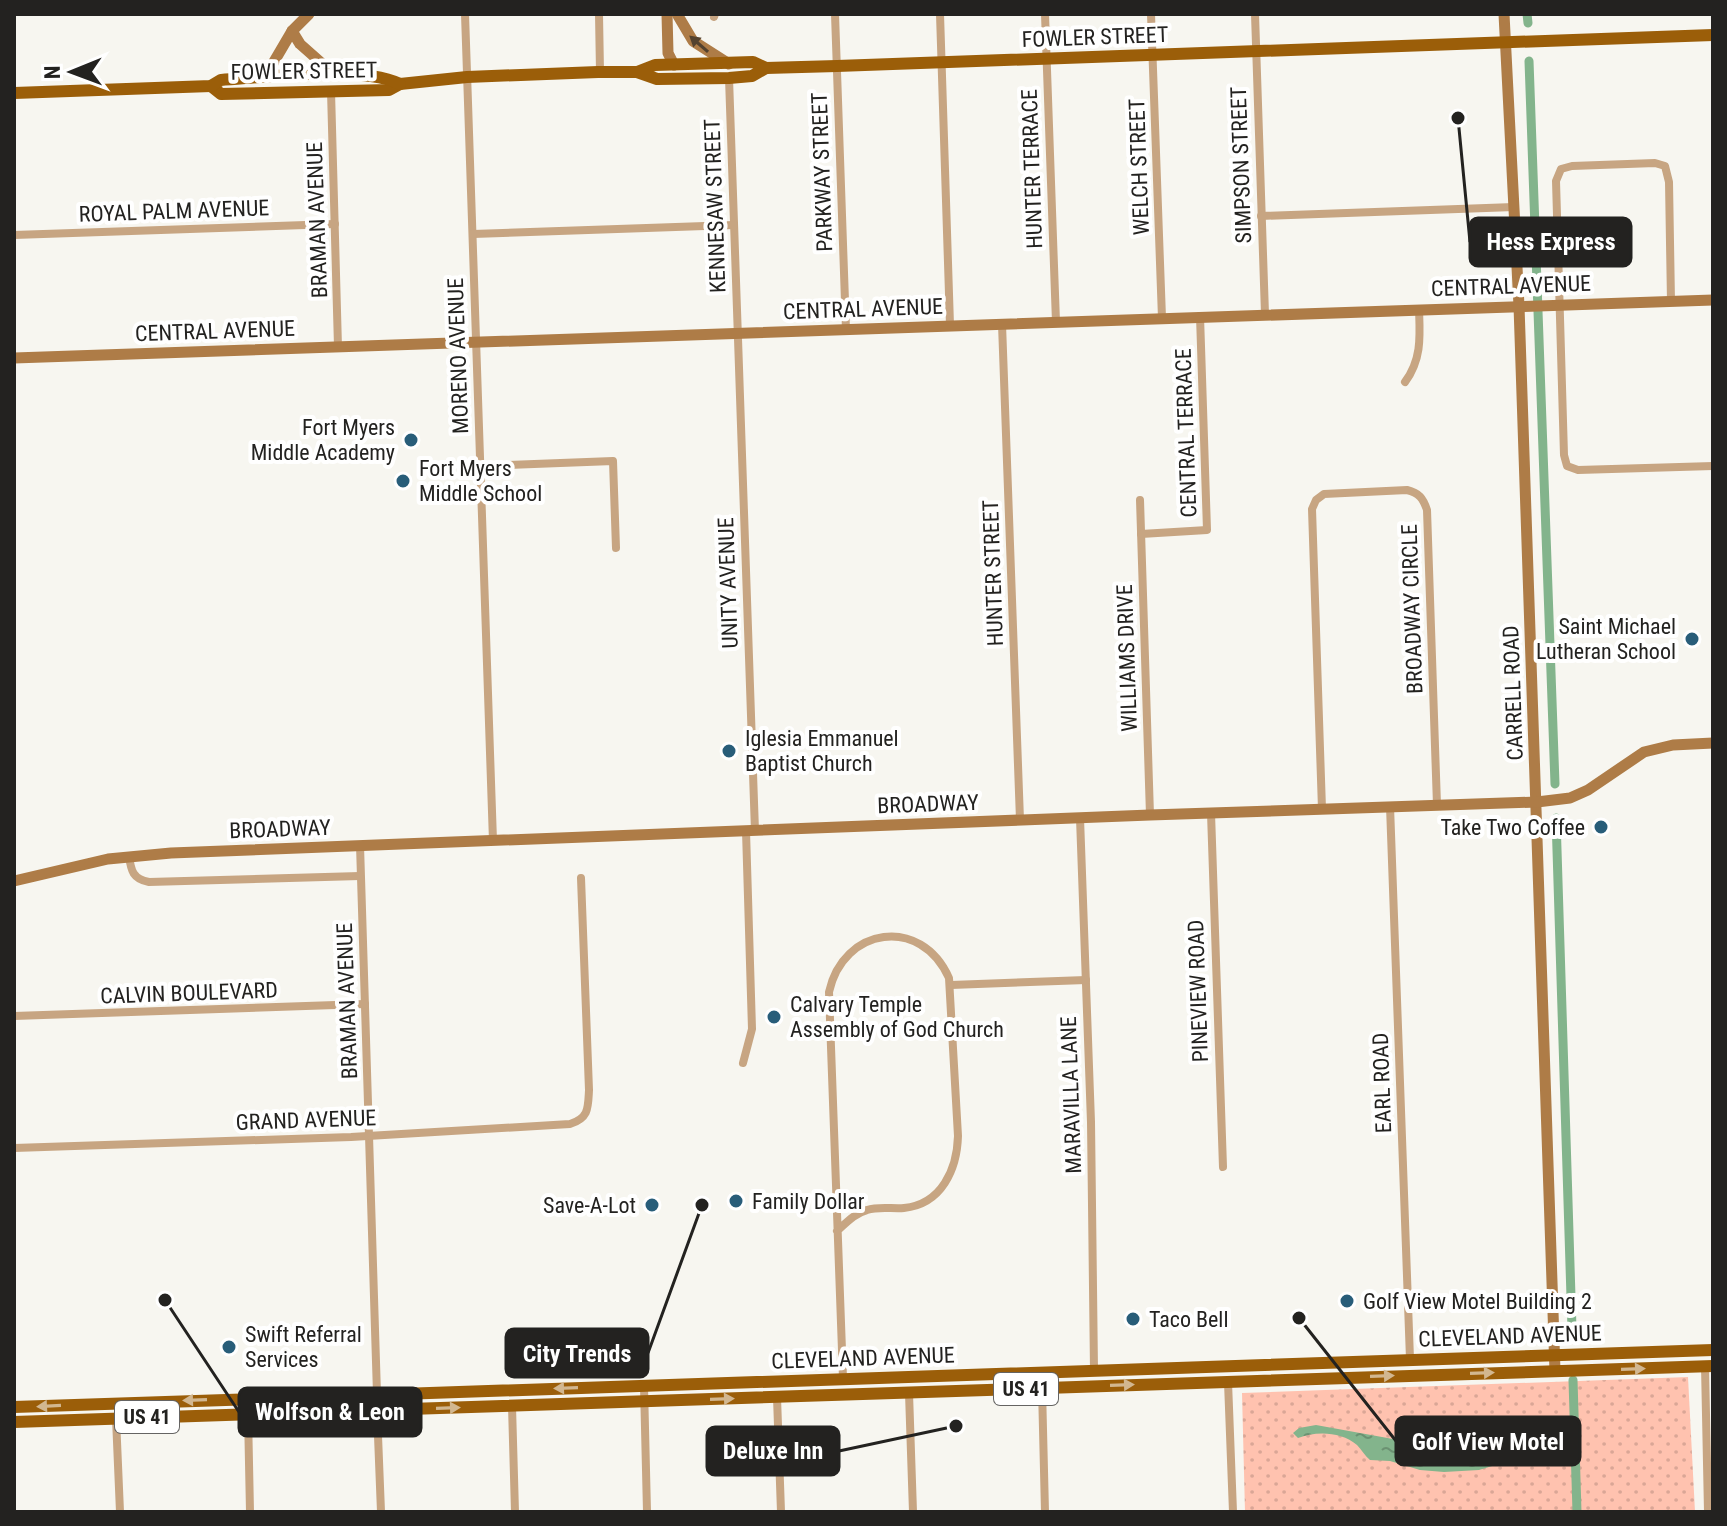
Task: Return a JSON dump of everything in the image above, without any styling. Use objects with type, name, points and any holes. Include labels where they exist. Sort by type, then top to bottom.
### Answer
[{"type":"main road","name":"FOWLER STREET","points":[[14,93],[211,86],[221,80],[336,75],[394,81],[637,72],[657,79],[730,71],[753,62],[766,68],[1713,35]]},
{"type":"main road","name":"FOWLER STREET","points":[[637,72],[655,65],[730,71]]},
{"type":"main road","points":[[674,65],[679,78]]},
{"type":"main road","points":[[243,93],[265,77]]},
{"type":"main road","name":"FOWLER STREET","points":[[211,86],[221,94],[389,90],[394,81]]},
{"type":"main road","name":"CLEVELAND AVENUE","points":[[14,1407],[1713,1350]]},
{"type":"main road","points":[[1228,1382],[1247,1370],[1266,1365]]},
{"type":"main road","name":"CLEVELAND AVENUE","points":[[14,1422],[1709,1366]]},
{"type":"main road","points":[[1057,1387],[1094,1370]]},
{"type":"main road","points":[[377,1410],[389,1401],[412,1393]]},
{"type":"main road","points":[[342,1411],[377,1394]]},
{"type":"street","points":[[265,77],[292,31],[309,14]]},
{"type":"street","name":"MORENO AVENUE","points":[[465,14],[493,841]]},
{"type":"street","points":[[599,14],[600,72]]},
{"type":"street","points":[[667,14],[668,53],[674,65]]},
{"type":"street","points":[[677,14],[693,41],[730,71]]},
{"type":"street","name":"PARKWAY STREET","points":[[835,14],[846,330]]},
{"type":"street","points":[[940,14],[950,325]]},
{"type":"street","name":"HUNTER TERRACE","points":[[1045,14],[1056,322]]},
{"type":"street","name":"WELCH STREET","points":[[1151,14],[1162,318]]},
{"type":"street","name":"SIMPSON STREET","points":[[1255,14],[1265,314]]},
{"type":"street","name":"CARRELL ROAD","points":[[1504,14],[1514,207],[1523,306],[1555,1371]]},
{"type":"street","points":[[292,31],[310,53],[336,75]]},
{"type":"street","name":"KENNESAW STREET","points":[[730,71],[737,333]]},
{"type":"street","name":"BRAMAN AVENUE","points":[[331,91],[338,347]]},
{"type":"street","points":[[1671,302],[1669,182],[1665,166],[1655,163],[1561,169],[1556,181],[1555,305],[1567,466],[1578,470],[1713,466]]},
{"type":"street","points":[[1261,216],[1514,207]]},
{"type":"street","name":"ROYAL PALM AVENUE","points":[[14,235],[335,224]]},
{"type":"street","points":[[473,234],[734,225]]},
{"type":"street","name":"CENTRAL AVENUE","points":[[14,358],[1713,300]]},
{"type":"street","points":[[1405,382],[1419,356],[1419,309]]},
{"type":"street","name":"CENTRAL TERRACE","points":[[1141,534],[1207,530],[1200,316]]},
{"type":"street","name":"HUNTER STREET","points":[[1002,324],[1020,820]]},
{"type":"street","name":"UNITY AVENUE","points":[[737,333],[751,831],[752,1029],[743,1063]]},
{"type":"street","points":[[480,466],[613,461],[616,548]]},
{"type":"street","name":"BROADWAY CIRCLE","points":[[1322,809],[1312,509],[1316,500],[1324,494],[1348,492],[1416,492],[1424,500],[1427,510],[1437,805]]},
{"type":"street","name":"WILLIAMS DRIVE","points":[[1140,500],[1150,815]]},
{"type":"street","name":"BROADWAY","points":[[14,881],[129,856],[1537,802],[1570,798],[1583,793],[1644,752],[1663,746],[1713,743]]},
{"type":"street","name":"EARL ROAD","points":[[1390,806],[1410,1359]]},
{"type":"street","name":"PINEVIEW ROAD","points":[[1211,813],[1223,1167]]},
{"type":"street","name":"MARAVILLA LANE","points":[[1080,818],[1094,1370]]},
{"type":"street","name":"BRAMAN AVENUE","points":[[360,845],[377,1394]]},
{"type":"street","points":[[129,856],[133,875],[149,882],[360,876]]},
{"type":"street","name":"GRAND AVENUE","points":[[14,1148],[369,1136],[581,1121],[588,1105],[581,878]]},
{"type":"street","points":[[837,1231],[864,1210],[910,1207],[928,1200],[941,1189],[954,1167],[958,1136],[951,985],[933,954],[919,943],[902,938],[883,937],[864,943],[847,954],[835,972],[828,1002],[837,1231],[843,1378]]},
{"type":"street","points":[[951,985],[1086,980]]},
{"type":"street","name":"CALVIN BOULEVARD","points":[[14,1016],[365,1004]]},
{"type":"street","points":[[1708,1512],[1709,1366]]},
{"type":"street","points":[[1228,1382],[1233,1512]]},
{"type":"street","points":[[644,1386],[647,1512]]},
{"type":"street","points":[[1042,1388],[1045,1512]]},
{"type":"street","points":[[909,1393],[913,1512]]},
{"type":"street","points":[[777,1397],[781,1512]]},
{"type":"street","points":[[512,1406],[515,1512]]},
{"type":"street","points":[[377,1410],[381,1512]]},
{"type":"street","points":[[248,1414],[250,1512]]},
{"type":"street","points":[[116,1418],[120,1512]]},
{"type":"shaded area","points":[[1688,1377],[1695,1512],[1245,1512],[1242,1393]]},
{"type":"water","points":[[1316,1425],[1393,1439],[1430,1454],[1489,1451],[1532,1437],[1534,1439],[1532,1454],[1479,1470],[1444,1472],[1370,1460],[1351,1440],[1336,1435],[1320,1433],[1298,1438],[1293,1433],[1299,1428]]},
{"type":"waterway","points":[[1527,14],[1528,23]]},
{"type":"waterway","points":[[1529,61],[1555,784]]},
{"type":"waterway","points":[[1556,818],[1572,1329]]},
{"type":"waterway","points":[[1573,1380],[1577,1512]]},
{"type":"place","name":"Hess Express","points":[[1458,118]]},
{"type":"place","name":"Fort Myers Middle Academy","points":[[411,440]]},
{"type":"place","name":"Fort Myers Middle School","points":[[403,481]]},
{"type":"place","name":"Saint Michael Lutheran School","points":[[1692,639]]},
{"type":"place","name":"Iglesia Emmanuel Baptist Church","points":[[729,751]]},
{"type":"place","name":"Take Two Coffee","points":[[1601,827]]},
{"type":"place","name":"Calvary Temple Assembly of God Church","points":[[774,1017]]},
{"type":"place","name":"Family Dollar","points":[[736,1201]]},
{"type":"place","name":"Save-A-Lot","points":[[652,1205]]},
{"type":"place","name":"City Trends","points":[[702,1205]]},
{"type":"place","name":"Wolfson & Leon","points":[[165,1300]]},
{"type":"place","name":"Golf View Motel Building 2","points":[[1347,1301]]},
{"type":"place","name":"Golf View Motel","points":[[1299,1318]]},
{"type":"place","name":"Taco Bell","points":[[1133,1319]]},
{"type":"place","name":"Swift Referral Services","points":[[229,1347]]},
{"type":"place","name":"Deluxe Inn","points":[[956,1426]]}]
